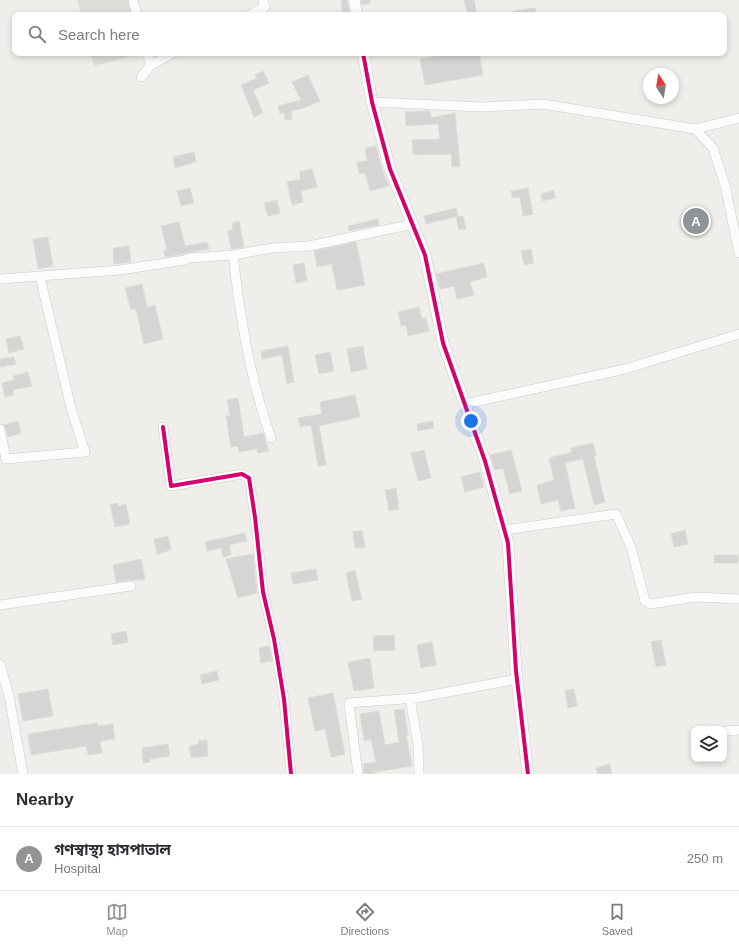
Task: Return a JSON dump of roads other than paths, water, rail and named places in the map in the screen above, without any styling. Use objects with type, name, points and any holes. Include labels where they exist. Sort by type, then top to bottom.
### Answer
[{"type":"street","points":[[133,0],[136,12]]},
{"type":"street","points":[[255,12],[265,7],[263,0]]},
{"type":"street","points":[[354,0],[356,12]]},
{"type":"street","points":[[149,56],[151,64]]},
{"type":"street","points":[[141,77],[151,64],[168,56]]},
{"type":"street","points":[[364,56],[372,102],[390,169],[425,255],[443,343],[484,461],[508,543],[517,679],[528,774]]},
{"type":"street","points":[[372,102],[482,108],[543,104],[695,129],[739,118]]},
{"type":"street","points":[[695,129],[713,148],[724,185],[739,253]]},
{"type":"street","points":[[0,279],[120,270],[185,260],[189,258],[234,255],[272,248],[309,246],[413,224]]},
{"type":"street","points":[[234,255],[243,323],[261,409],[271,438]]},
{"type":"street","points":[[0,429],[6,459],[85,452],[71,408],[40,277]]},
{"type":"street","points":[[465,404],[625,369],[739,334]]},
{"type":"street","points":[[162,427],[171,486],[242,474],[249,478],[255,517],[263,592],[274,638],[284,699],[291,774]]},
{"type":"street","points":[[504,530],[616,514],[631,547],[646,601],[650,604],[696,597],[739,599]]},
{"type":"street","points":[[0,604],[131,586]]},
{"type":"street","points":[[0,664],[9,696],[23,774]]},
{"type":"street","points":[[358,774],[349,703],[410,698],[517,679]]},
{"type":"street","points":[[410,698],[418,745],[419,774]]},
{"type":"street","points":[[727,732],[739,730]]},
{"type":"place","name":"গণস্বাস্থ্য হাসপাতাল","points":[[696,221]]}]
